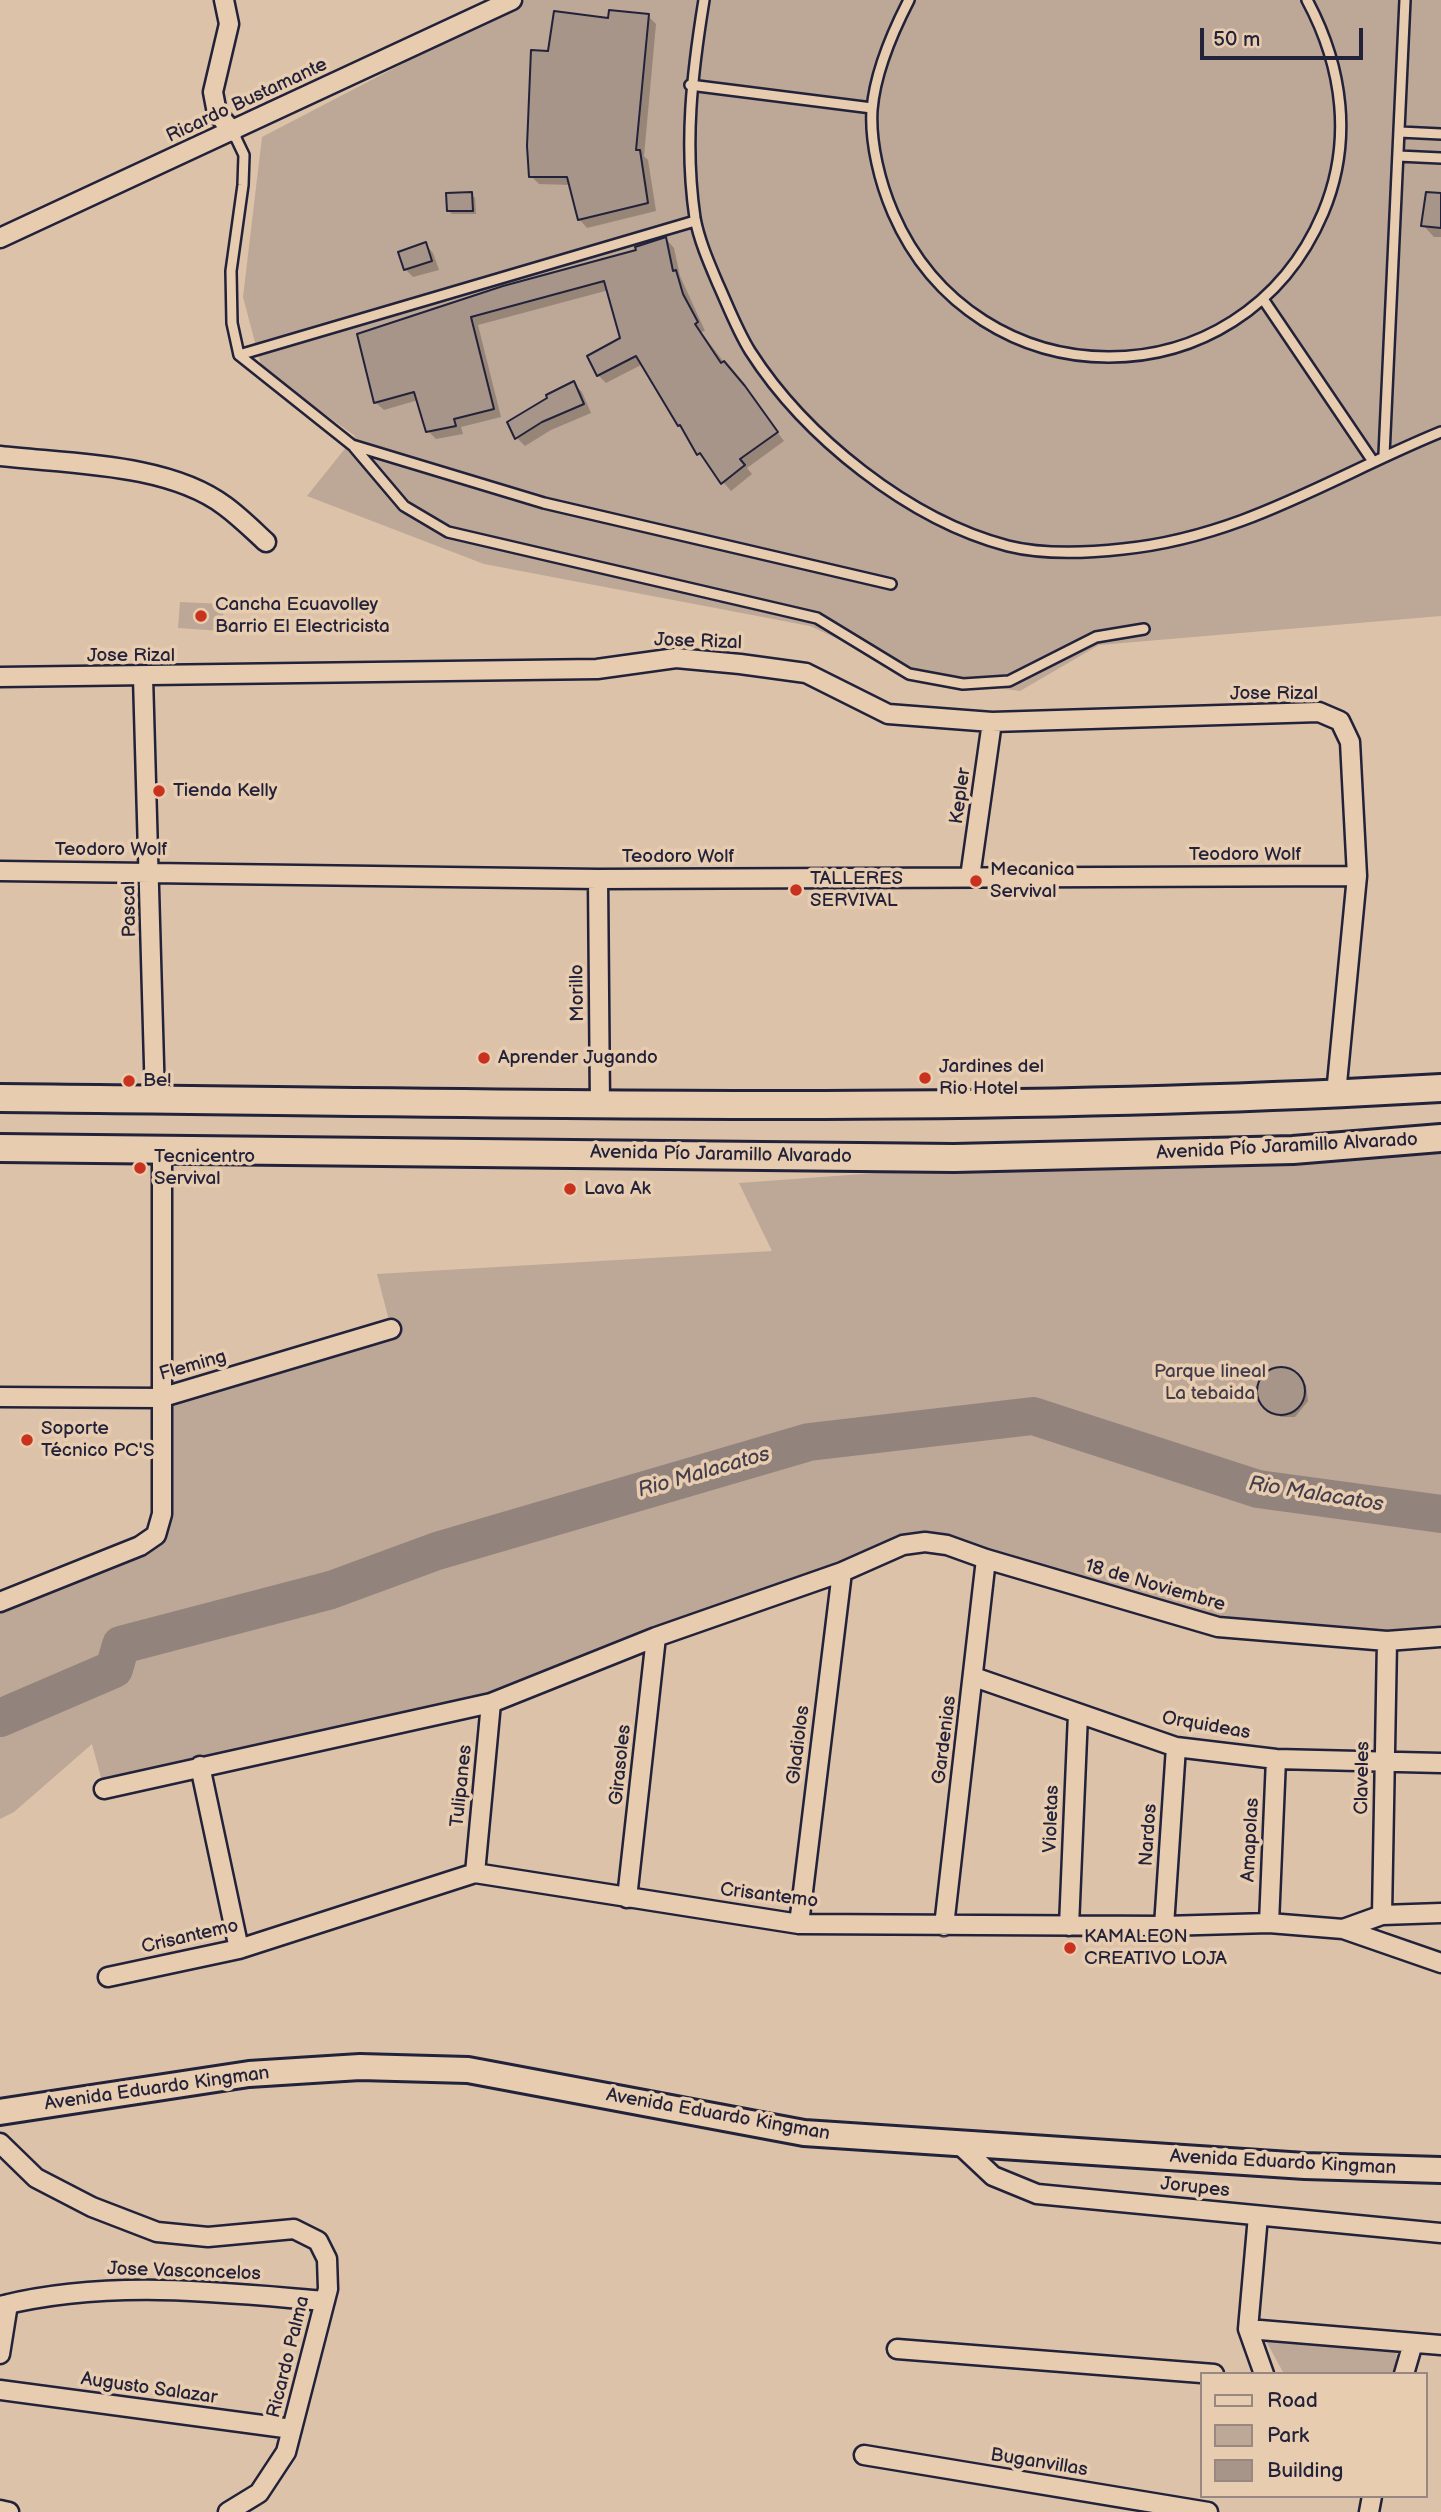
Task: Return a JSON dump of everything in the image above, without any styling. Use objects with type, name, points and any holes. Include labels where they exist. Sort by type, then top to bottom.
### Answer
[{"type":"main road","points":[[0,1098],[600,1106],[961,1105],[1336,1094],[1441,1088]]},
{"type":"main road","name":"Avenida Pío Jaramillo Alvarado","points":[[0,1148],[954,1158],[1293,1150],[1441,1139]]},
{"type":"main road","name":"Avenida Eduardo Kingman","points":[[0,2112],[249,2074],[360,2067],[422,2068],[468,2070],[804,2133],[1306,2166],[1441,2170]]},
{"type":"street","points":[[224,0],[229,24],[214,92],[217,113],[233,132]]},
{"type":"street","name":"Ricardo Bustamante","points":[[0,239],[512,0]]},
{"type":"street","points":[[0,456],[124,470],[173,479],[224,505],[266,542]]},
{"type":"street","name":"Jose Rizal","points":[[0,677],[597,669],[676,658],[806,673],[888,714],[992,722],[1319,712],[1340,721],[1350,742],[1357,876]]},
{"type":"street","name":"Pascal","points":[[143,677],[155,1099]]},
{"type":"street","name":"Kepler","points":[[970,877],[992,722]]},
{"type":"street","name":"Teodoro Wolf","points":[[0,871],[150,870],[598,879],[1357,876]]},
{"type":"street","points":[[1336,1094],[1357,876]]},
{"type":"street","name":"Morillo","points":[[598,879],[600,1106]]},
{"type":"street","points":[[0,1602],[140,1546],[156,1535],[162,1514],[162,1151]]},
{"type":"street","name":"Fleming","points":[[0,1397],[160,1398],[391,1329]]},
{"type":"street","name":"18 de Noviembre","points":[[104,1789],[491,1703],[656,1637],[842,1572],[903,1545],[925,1542],[947,1545],[986,1559],[1218,1627],[1387,1641],[1441,1637]]},
{"type":"street","name":"Gardenias","points":[[944,1926],[986,1559]]},
{"type":"street","name":"Gladiolos","points":[[799,1924],[842,1572]]},
{"type":"street","name":"Girasoles","points":[[627,1898],[656,1637]]},
{"type":"street","name":"Claveles","points":[[1381,1915],[1387,1641]]},
{"type":"street","name":"Orquideas","points":[[974,1677],[1176,1746],[1276,1759],[1441,1763]]},
{"type":"street","name":"Tulipanes","points":[[475,1872],[491,1703]]},
{"type":"street","name":"Violetas","points":[[1069,1926],[1078,1714]]},
{"type":"street","name":"Nardos","points":[[1164,1926],[1176,1746]]},
{"type":"street","name":"Amapolas","points":[[1269,1923],[1276,1759]]},
{"type":"street","points":[[200,1766],[239,1948]]},
{"type":"street","name":"Crisantemo","points":[[108,1978],[239,1948],[475,1872],[799,1924],[1164,1926],[1269,1923],[1343,1929],[1381,1915],[1441,1913]]},
{"type":"street","points":[[1343,1929],[1441,1962]]},
{"type":"street","name":"Ricardo Palma","points":[[0,2143],[36,2178],[92,2207],[156,2232],[208,2237],[294,2229],[318,2241],[327,2259],[325,2301],[286,2452],[259,2493],[228,2512]]},
{"type":"street","name":"Jorupes","points":[[960,2145],[993,2176],[1037,2194],[1441,2233]]},
{"type":"street","points":[[1258,2216],[1248,2329],[1263,2372]]},
{"type":"street","name":"Jose Vasconcelos","points":[[4,2305],[105,2288],[204,2291],[325,2301]]},
{"type":"street","points":[[0,2354],[4,2305]]},
{"type":"street","points":[[1248,2329],[1441,2345]]},
{"type":"street","points":[[1405,2372],[1413,2343]]},
{"type":"street","points":[[897,2349],[1200,2373]]},
{"type":"street","name":"Augusto Salazar","points":[[0,2390],[292,2429]]},
{"type":"street","name":"Buganvillas","points":[[864,2455],[1208,2512]]},
{"type":"street","points":[[0,2510],[9,2512]]},
{"type":"lane","points":[[704,0],[690,85],[689,148],[695,221],[729,310],[750,351],[780,391],[845,458],[951,526],[1010,547],[1069,552],[1124,549],[1179,540],[1268,513],[1372,460],[1441,432]]},
{"type":"lane","points":[[909,0],[891,36],[872,107],[878,164],[887,200],[902,234],[922,266],[947,293],[976,317],[1008,336],[1043,349],[1079,356],[1135,357],[1203,338],[1234,321],[1263,299],[1291,269],[1314,235],[1330,197],[1340,157],[1342,129],[1339,81],[1324,32],[1307,0]]},
{"type":"lane","points":[[1384,455],[1405,0]]},
{"type":"lane","points":[[690,85],[872,107]]},
{"type":"lane","points":[[233,132],[244,155],[243,185],[231,271],[232,323],[239,355],[352,445],[404,506],[447,532],[817,618],[909,674],[963,684],[1009,681],[1097,637],[1144,629]]},
{"type":"lane","points":[[1399,132],[1441,134]]},
{"type":"lane","points":[[1398,156],[1441,158]]},
{"type":"lane","points":[[239,355],[695,221]]},
{"type":"lane","points":[[1263,299],[1372,460]]},
{"type":"lane","points":[[352,445],[544,503],[891,584]]},
{"type":"green space","points":[[525,0],[1441,0],[1441,616],[1099,645],[1020,691],[922,678],[810,626],[484,564],[307,496],[355,436],[262,369],[243,297],[262,137]]},
{"type":"green space","name":"Cancha Ecuavolley Barrio El Electricista","points":[[180,602],[224,604],[222,631],[178,628]]},
{"type":"green space","name":"Parque lineal La tebaida","points":[[1441,1138],[1441,1637],[1218,1627],[925,1542],[491,1703],[104,1789],[92,1744],[14,1812],[0,1819],[0,1602],[156,1536],[160,1398],[391,1328],[377,1274],[772,1251],[739,1183],[1152,1153]]},
{"type":"green space","points":[[1265,2339],[1397,2351],[1395,2372],[1283,2372]]},
{"type":"building","points":[[609,10],[649,14],[636,150],[640,150],[648,203],[578,220],[567,177],[529,177],[527,146],[531,50],[548,51],[554,11],[608,18]]},
{"type":"building","points":[[472,192],[473,211],[447,211],[446,193]]},
{"type":"building","points":[[1426,192],[1441,193],[1441,228],[1421,226]]},
{"type":"building","points":[[666,237],[673,271],[676,270],[683,294],[698,322],[695,324],[721,363],[724,361],[745,386],[778,432],[740,459],[745,465],[721,484],[700,453],[697,455],[636,356],[597,376],[587,356],[620,338],[604,281],[471,317],[494,409],[454,419],[456,426],[426,432],[414,392],[374,403],[357,334],[503,286],[636,250],[635,247]]},
{"type":"building","points":[[426,242],[432,261],[404,270],[398,252]]},
{"type":"building","points":[[574,381],[584,404],[542,422],[515,439],[507,422],[547,398],[546,395]]},
{"type":"building","points":[[1281,1367],[1298,1374],[1305,1391],[1298,1408],[1281,1415],[1264,1408],[1257,1391],[1264,1374]]},
{"type":"waterway","name":"Rio Malacatos","points":[[0,1718],[114,1669],[121,1645],[331,1590],[437,1551],[809,1442],[1033,1416],[1258,1489],[1441,1514]]},
{"type":"place","name":"Cancha Ecuavolley Barrio El Electricista","points":[[201,616]]},
{"type":"place","name":"Tienda Kelly","points":[[159,791]]},
{"type":"place","name":"Mecanica Servival","points":[[976,881]]},
{"type":"place","name":"TALLERES SERVIVAL","points":[[796,890]]},
{"type":"place","name":"Aprender Jugando","points":[[484,1058]]},
{"type":"place","name":"Jardines del Rio Hotel","points":[[925,1078]]},
{"type":"place","name":"Be!","points":[[129,1081]]},
{"type":"place","name":"Tecnicentro Servival","points":[[140,1168]]},
{"type":"place","name":"Lava Ak","points":[[570,1189]]},
{"type":"place","name":"Soporte Técnico PC'S","points":[[27,1440]]},
{"type":"place","name":"KAMALEON CREATIVO LOJA","points":[[1070,1948]]}]
